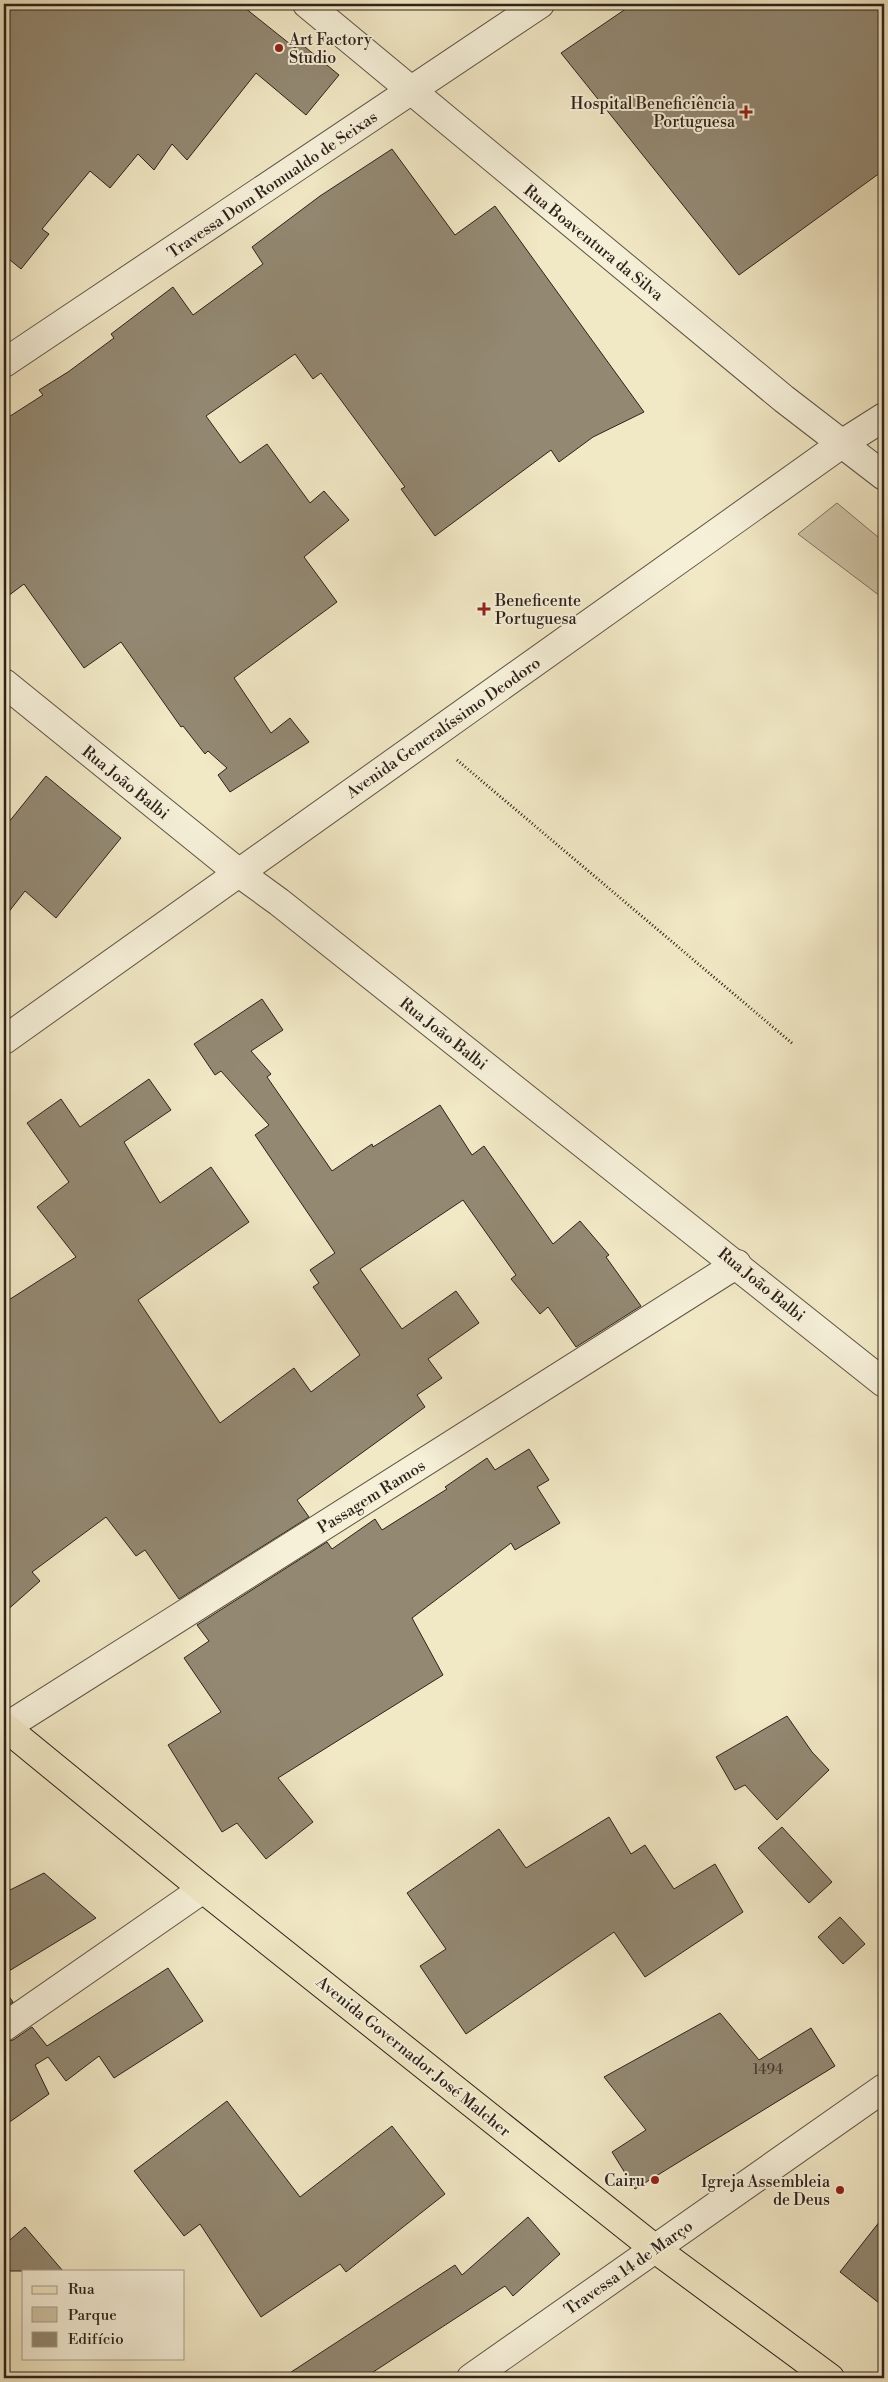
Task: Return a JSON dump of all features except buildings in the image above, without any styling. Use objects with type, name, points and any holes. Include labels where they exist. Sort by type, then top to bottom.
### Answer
[{"type":"main road","name":"Avenida Governador José Malcher","points":[[5,1727],[203,1889],[654,2248],[830,2378]]},
{"type":"street","name":"Rua Boaventura da Silva","points":[[307,4],[784,399],[884,476]]},
{"type":"street","name":"Travessa Dom Romualdo de Seixas","points":[[4,363],[540,4]]},
{"type":"street","name":"Avenida Generalíssimo Deodoro","points":[[4,1040],[429,736],[843,443],[884,417]]},
{"type":"street","name":"Rua João Balbi","points":[[4,683],[240,873],[884,1383]]},
{"type":"street","name":"Passagem Ramos","points":[[5,1727],[736,1264]]},
{"type":"street","points":[[4,2027],[203,1889]]},
{"type":"street","name":"Travessa 14 de Março","points":[[471,2378],[884,2088]]},
{"type":"path","points":[[429,736],[793,1044]]},
{"type":"green space","points":[[837,503],[884,542],[884,599],[798,534]]},
{"type":"place","name":"Art Factory Studio","points":[[279,48]]},
{"type":"place","name":"Hospital Beneficiência Portuguesa","points":[[746,112]]},
{"type":"place","name":"Beneficente Portuguesa","points":[[484,609]]},
{"type":"place","name":"Cairu","points":[[655,2180]]},
{"type":"place","name":"Igreja Assembleia de Deus","points":[[840,2190]]}]
